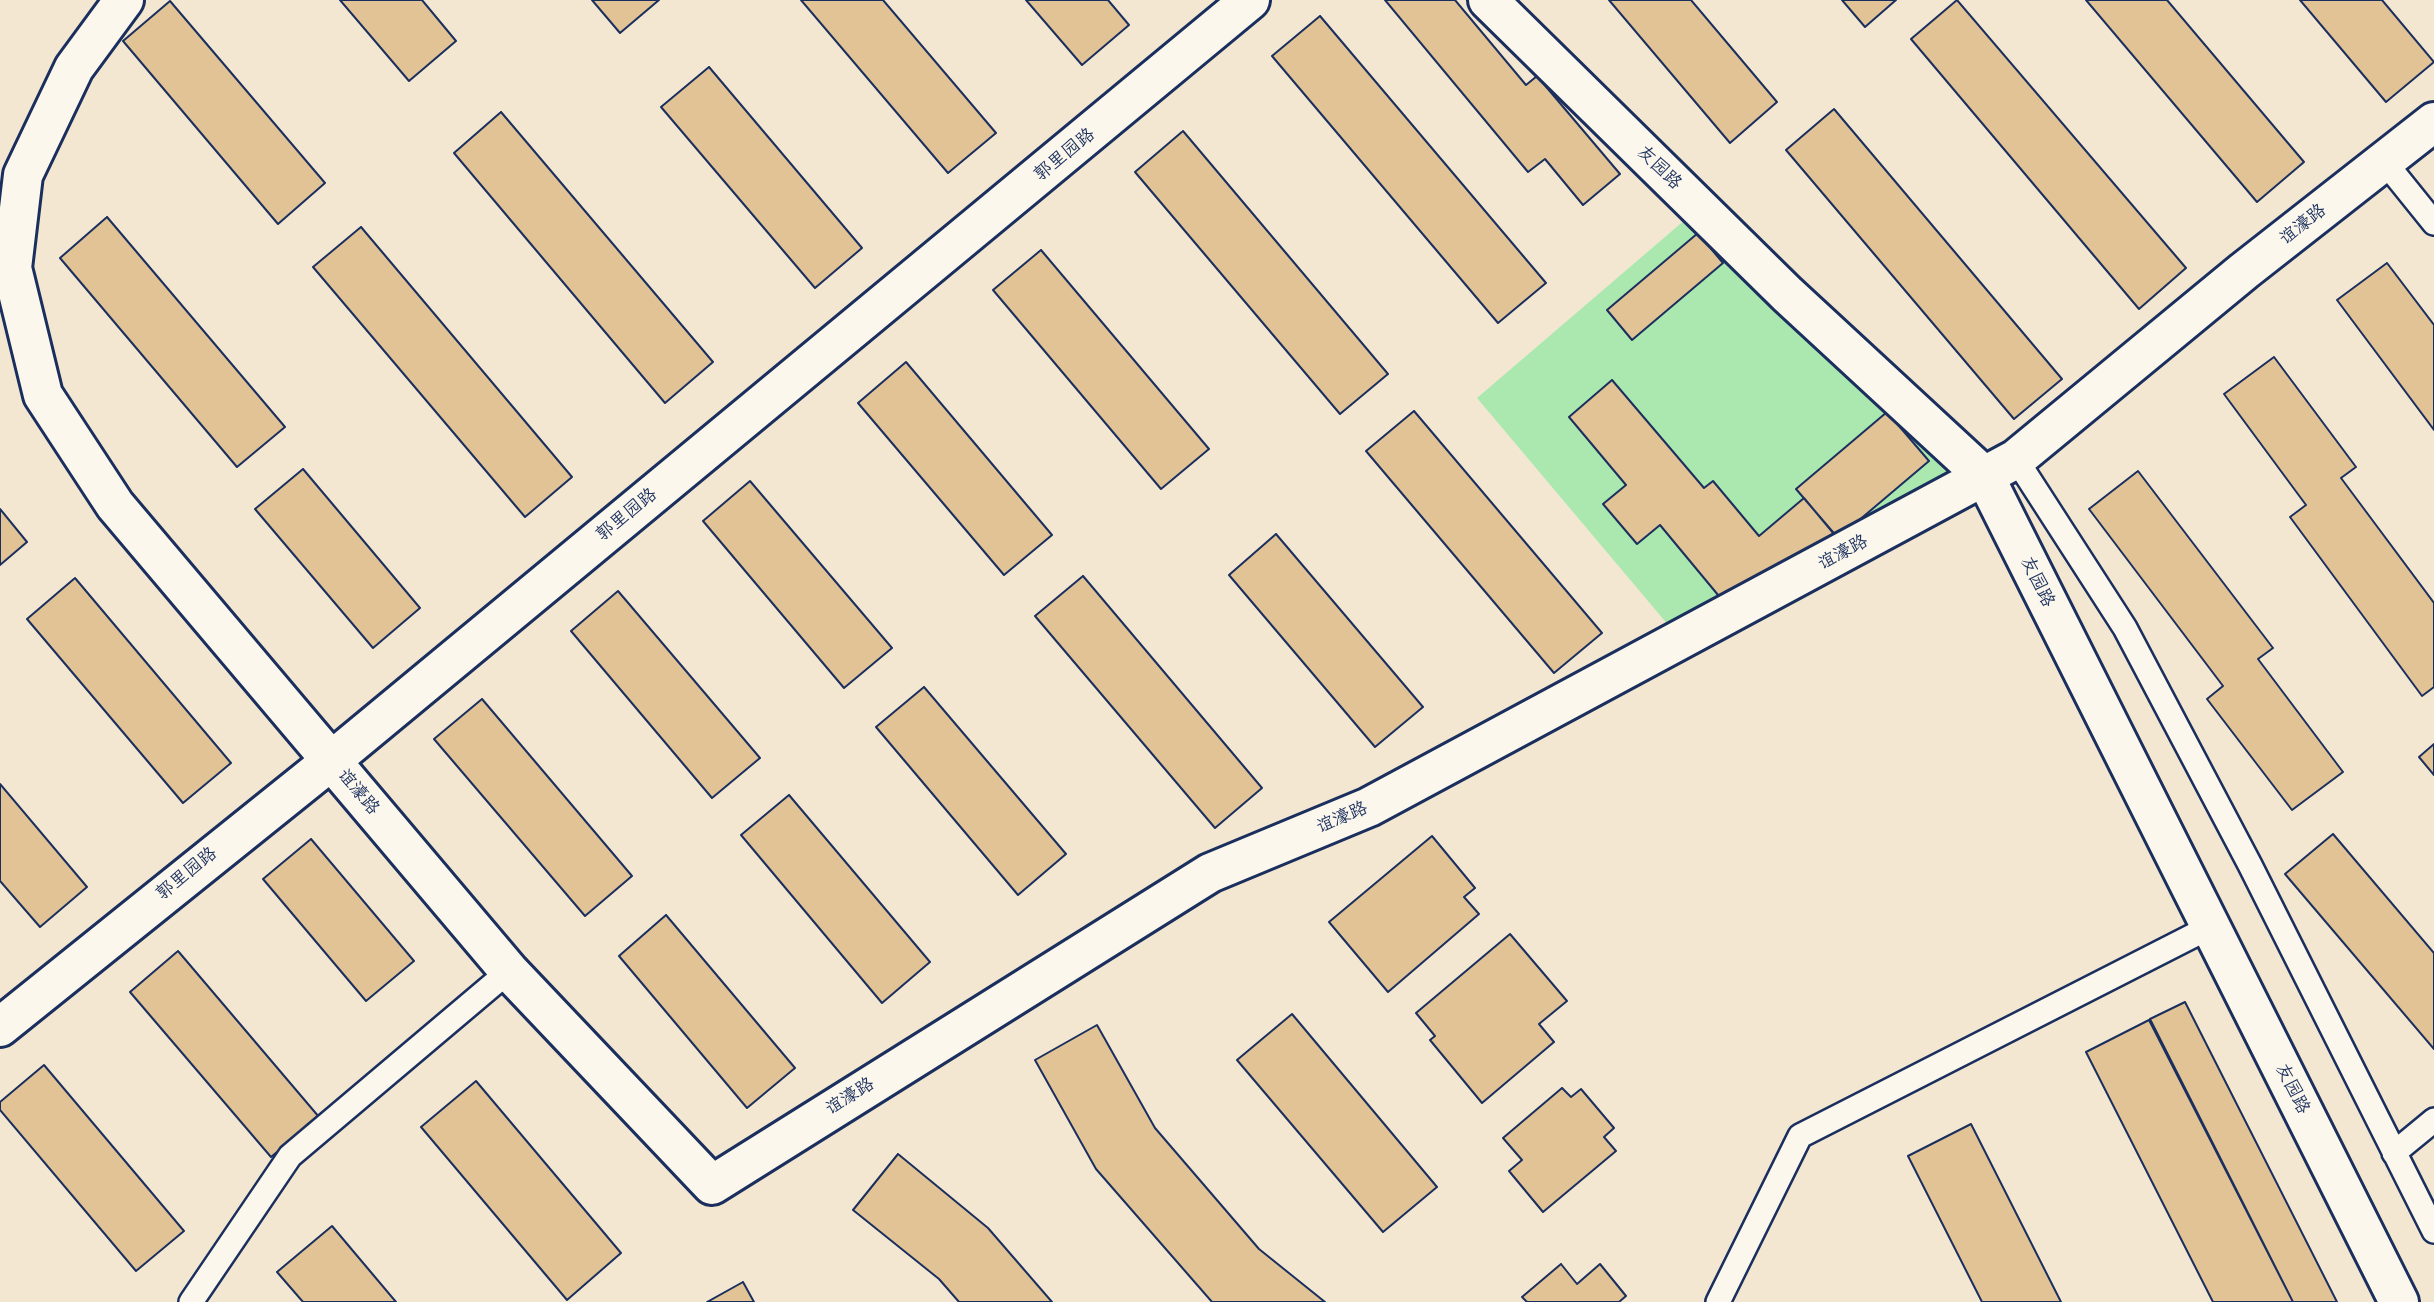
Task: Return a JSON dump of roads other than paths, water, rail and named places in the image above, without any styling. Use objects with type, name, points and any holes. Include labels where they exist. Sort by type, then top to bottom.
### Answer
[{"type":"street","name":"谊濠路","points":[[124,0],[74,68],[23,175],[12,268],[43,395],[115,505],[331,761],[509,971],[712,1185],[1210,873],[1369,807],[2000,468],[2434,122]]},
{"type":"street","name":"郭里园路","points":[[0,1027],[331,761],[1250,0]]},
{"type":"street","name":"友园路","points":[[1488,0],[1787,294],[2000,468],[2210,927],[2399,1302]]},
{"type":"lane","points":[[2384,161],[2434,223]]},
{"type":"lane","points":[[2000,468],[2125,628],[2250,865],[2434,1231]]},
{"type":"lane","points":[[1718,1302],[1800,1136],[2210,927]]},
{"type":"lane","points":[[191,1302],[290,1156],[509,971]]},
{"type":"lane","points":[[2395,1153],[2434,1120]]}]
